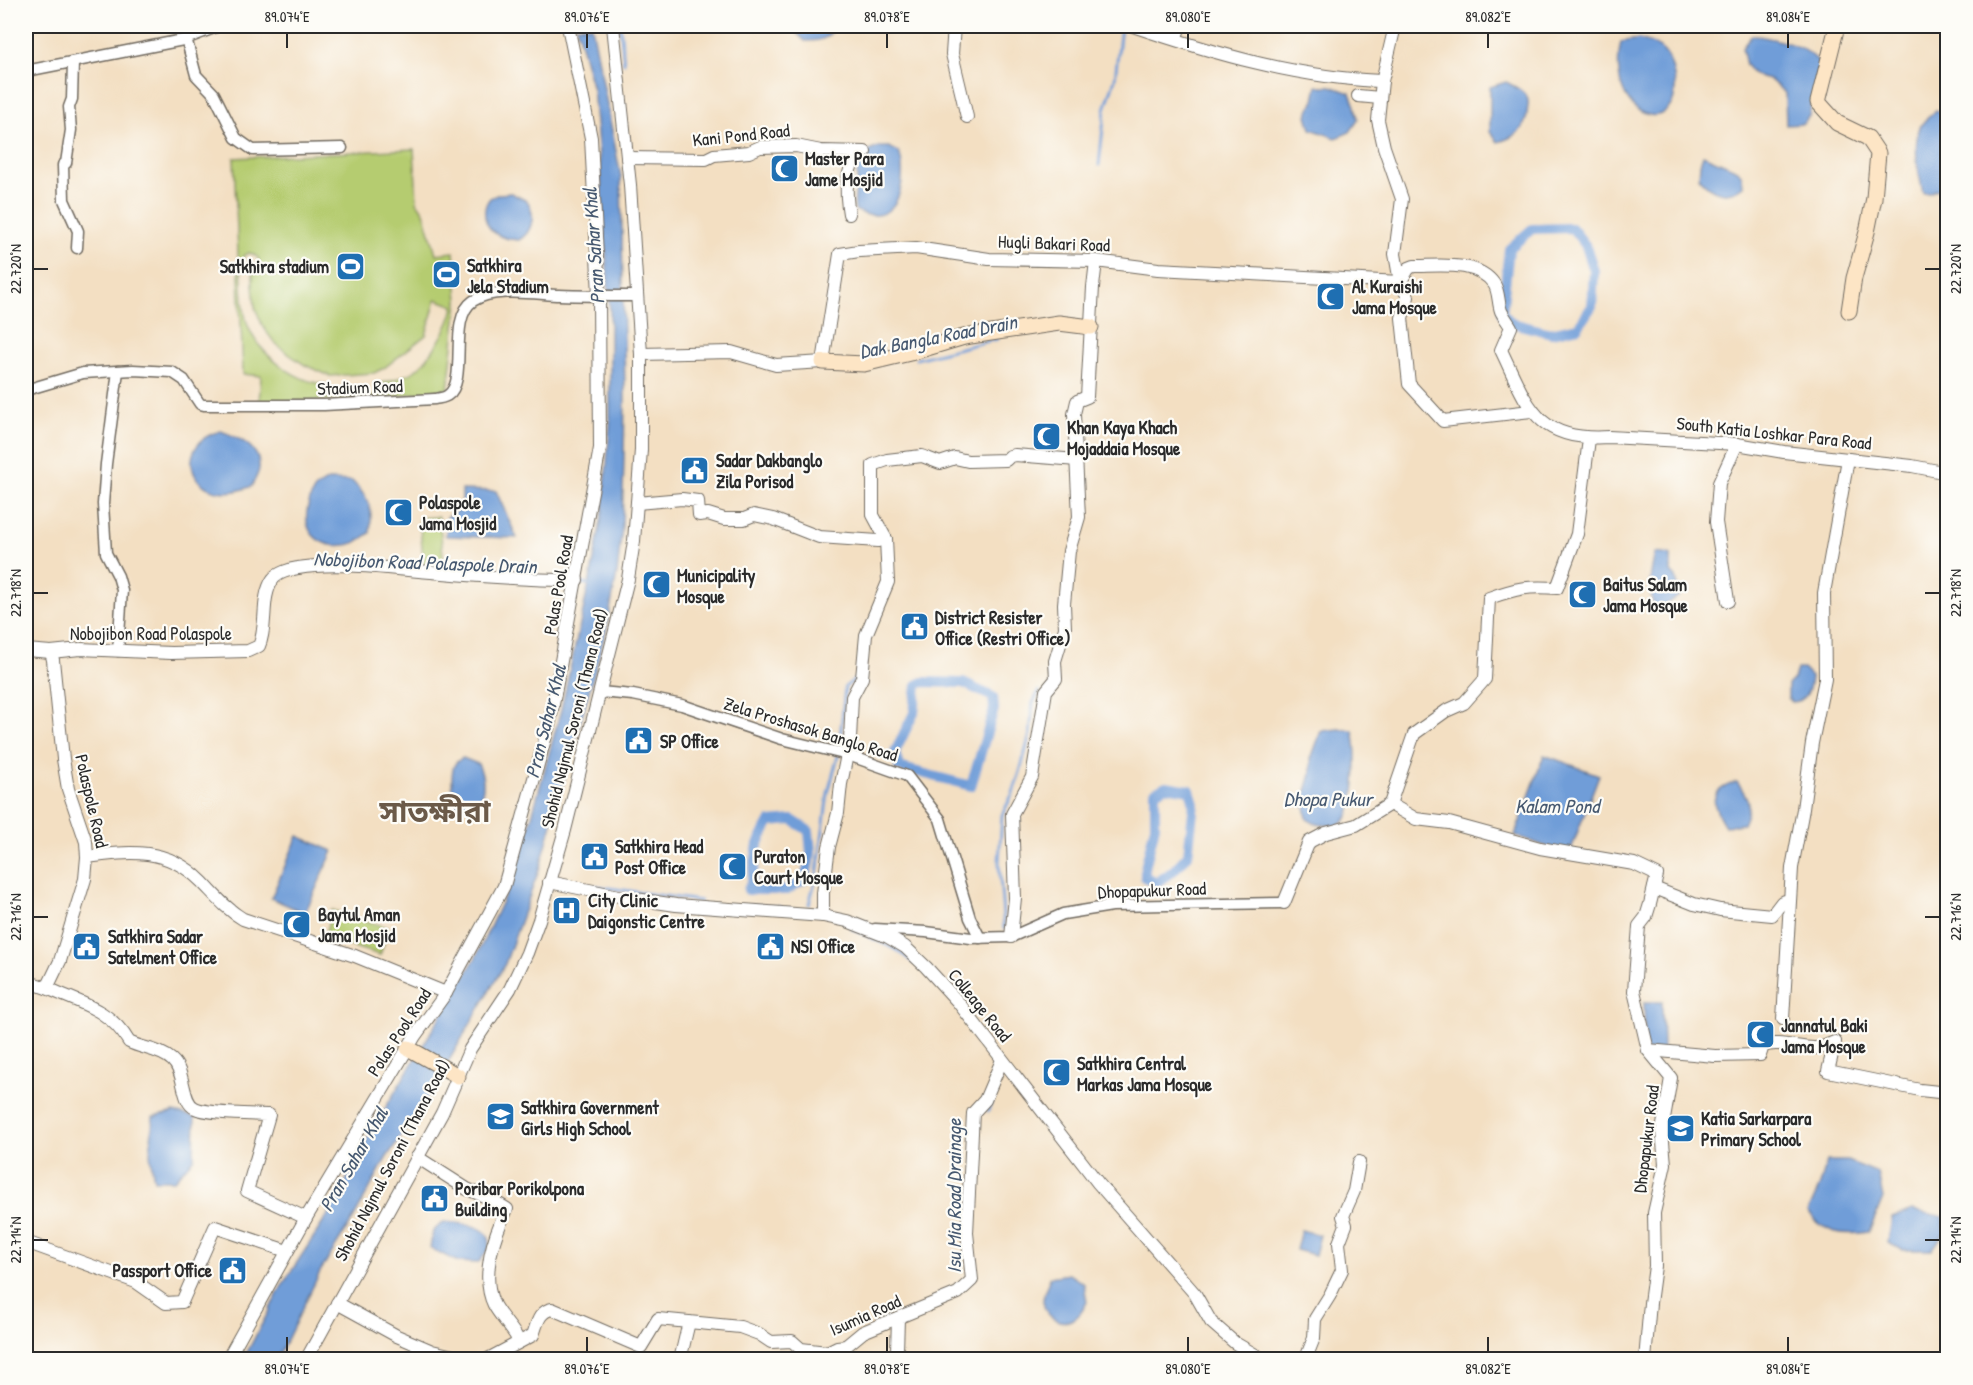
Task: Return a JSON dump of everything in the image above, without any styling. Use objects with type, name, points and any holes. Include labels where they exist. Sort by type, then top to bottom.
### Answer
[{"type":"main road","points":[[1837,26],[1818,102],[1837,123],[1868,138],[1878,153],[1872,210],[1854,278],[1849,311]]},
{"type":"main road","points":[[823,362],[864,364],[964,337],[1059,323],[1092,327]]},
{"type":"main road","points":[[408,1048],[458,1076]]},
{"type":"street","points":[[26,71],[186,38],[219,26]]},
{"type":"street","name":"Polas Pool Road","points":[[227,1359],[306,1218],[408,1048],[446,993],[504,886],[550,721],[578,580],[600,448],[599,295],[591,138],[568,26]]},
{"type":"street","name":"Shohid Najmul Soroni (Thana Road)","points":[[306,1359],[442,1113],[470,1049],[510,988],[527,953],[566,830],[628,579],[634,541],[641,450],[641,354],[627,158],[613,26]]},
{"type":"street","points":[[954,26],[952,54],[967,117]]},
{"type":"street","points":[[1133,26],[1299,73],[1345,80],[1382,81]]},
{"type":"street","points":[[1175,39],[1179,26]]},
{"type":"street","points":[[1395,26],[1382,81],[1378,120],[1384,147],[1402,200],[1395,254],[1400,282],[1408,297],[1402,318],[1409,384],[1443,421],[1531,411]]},
{"type":"street","points":[[186,38],[196,75],[214,94],[236,138],[253,150],[342,148]]},
{"type":"street","points":[[73,63],[72,99],[69,107],[71,130],[66,162],[63,165],[64,200],[78,231],[77,248]]},
{"type":"street","points":[[1358,96],[1380,98]]},
{"type":"street","name":"Kani Pond Road","points":[[627,158],[706,159],[714,155],[749,152],[760,147],[796,146],[821,151],[862,152],[852,162],[847,180],[846,196],[849,213]]},
{"type":"street","name":"Hugli Bakari Road","points":[[823,362],[840,254],[860,251],[916,248],[989,258],[1096,261],[1158,269],[1400,282]]},
{"type":"street","points":[[1011,937],[1015,898],[1012,814],[1032,777],[1046,691],[1056,679],[1055,661],[1065,628],[1064,604],[1068,550],[1079,518],[1074,414],[1077,401],[1088,397],[1096,261]]},
{"type":"street","name":"South Katia Loshkar Para Road","points":[[1400,282],[1409,268],[1414,266],[1450,265],[1470,268],[1481,273],[1495,285],[1501,311],[1511,327],[1501,350],[1531,411],[1551,428],[1568,435],[1589,438],[1609,437],[1737,444],[1947,473]]},
{"type":"street","name":"Stadium Road","points":[[26,390],[83,373],[172,372],[184,380],[200,404],[204,405],[336,405],[435,399],[448,395],[452,390],[457,376],[460,327],[464,313],[474,300],[486,295],[512,292],[636,296]]},
{"type":"street","points":[[641,354],[731,352],[776,365],[823,362]]},
{"type":"street","points":[[118,371],[103,504],[106,553],[118,576],[122,591],[118,651]]},
{"type":"street","points":[[1589,438],[1577,534],[1557,588],[1532,586],[1489,598],[1485,679],[1464,703],[1446,711],[1414,734],[1390,804],[1416,819],[1449,823],[1540,848],[1634,864],[1657,875],[1654,888],[1694,904],[1740,913],[1773,915],[1782,902],[1790,900]]},
{"type":"street","points":[[1728,601],[1716,522],[1719,483],[1737,444]]},
{"type":"street","points":[[824,916],[823,893],[829,847],[838,813],[841,784],[848,755],[852,697],[862,678],[866,635],[888,582],[886,539],[873,515],[873,465],[877,462],[922,456],[940,463],[955,458],[968,461],[1006,460],[1015,455],[1028,458],[1077,460]]},
{"type":"street","points":[[1783,1019],[1792,868],[1825,679],[1824,593],[1848,459]]},
{"type":"street","points":[[637,503],[682,499],[698,501],[699,515],[744,519],[754,515],[773,519],[819,537],[886,539]]},
{"type":"street","name":"Nobojibon Road Polaspole","points":[[26,650],[51,652],[80,649],[171,653],[249,651],[259,646],[262,638],[267,596],[273,579],[295,568],[362,566],[546,580],[578,580]]},
{"type":"street","name":"Polaspole Road","points":[[47,988],[60,961],[84,879],[87,857],[86,842],[68,789],[51,652]]},
{"type":"street","name":"Zela Proshasok Banglo Road","points":[[600,692],[633,695],[682,705],[782,739],[848,755],[907,776],[940,819],[970,918],[980,938]]},
{"type":"street","name":"Dhopapukur Road","points":[[871,929],[980,938],[1011,937],[1063,914],[1112,906],[1284,903],[1309,842],[1326,833],[1356,825],[1390,804]]},
{"type":"street","points":[[87,857],[138,853],[175,860],[197,877],[232,913],[243,919],[355,956],[446,993]]},
{"type":"street","name":"Colleage Road","points":[[549,882],[629,898],[676,904],[824,916],[871,929],[905,947],[958,1002],[1098,1183],[1195,1294],[1211,1322],[1235,1343],[1264,1359]]},
{"type":"street","name":"Dhopapukur Road","points":[[1646,1359],[1655,1266],[1654,1213],[1665,1164],[1662,1131],[1671,1078],[1648,1050],[1634,991],[1639,926],[1646,917],[1654,888]]},
{"type":"street","points":[[26,982],[93,1007],[121,1028],[129,1042],[138,1047],[161,1053],[173,1060],[182,1078],[189,1104],[194,1108],[205,1111],[269,1115],[247,1191],[306,1218]]},
{"type":"street","points":[[1648,1050],[1715,1056],[1760,1055],[1762,1046],[1771,1043],[1789,1047],[1820,1048],[1835,1042],[1828,1071],[1920,1090],[1947,1093]]},
{"type":"street","name":"Isumia Road","points":[[518,1342],[533,1335],[540,1316],[552,1308],[641,1347],[658,1319],[740,1327],[759,1334],[771,1342],[792,1341],[801,1349],[827,1352],[846,1346],[863,1332],[958,1293],[972,1280],[968,1233],[974,1113],[985,1100],[1002,1060]]},
{"type":"street","points":[[417,1157],[467,1189],[507,1209],[495,1233],[490,1255],[490,1291],[494,1305],[518,1342],[486,1359]]},
{"type":"street","points":[[1308,1359],[1314,1338],[1315,1318],[1342,1270],[1339,1243],[1346,1225],[1343,1216],[1354,1191],[1359,1162]]},
{"type":"street","points":[[26,1242],[136,1282],[166,1303],[182,1302],[214,1227],[287,1251]]},
{"type":"street","points":[[337,1303],[397,1336],[432,1351],[471,1359]]},
{"type":"street","points":[[898,1318],[897,1351],[903,1359]]},
{"type":"street","points":[[680,1359],[689,1322]]},
{"type":"green space","points":[[414,149],[417,202],[424,212],[436,254],[454,252],[458,301],[448,389],[382,398],[259,403],[261,376],[243,374],[234,158]],"holes":[[[253,254],[259,259],[253,273],[253,285],[255,307],[263,327],[274,342],[287,353],[305,365],[330,376],[374,373],[384,368],[426,335],[436,299],[454,306],[452,314],[438,343],[418,368],[399,378],[379,384],[379,396],[325,397],[326,384],[301,378],[288,371],[265,352],[249,328],[244,309],[241,264],[244,255]]]},
{"type":"green space","points":[[439,517],[444,564],[424,566],[419,518]]},
{"type":"green space","points":[[332,910],[389,928],[380,955],[324,938]]},
{"type":"water","points":[[576,26],[592,26],[621,177],[625,394],[622,527],[617,574],[606,631],[540,867],[505,964],[429,1095],[387,1157],[353,1219],[321,1270],[276,1359],[243,1360],[283,1284],[330,1212],[369,1135],[475,959],[518,867],[561,710],[603,510],[610,425],[610,312],[600,167],[593,90]]},
{"type":"water","points":[[795,26],[835,27],[823,39],[805,41],[797,33]]},
{"type":"water","points":[[1752,35],[1799,47],[1820,64],[1809,116],[1803,124],[1786,125],[1785,93],[1769,79],[1754,75],[1746,65],[1742,48]]},
{"type":"water","points":[[1639,39],[1662,49],[1673,71],[1675,93],[1669,108],[1659,115],[1646,114],[1634,107],[1624,92],[1619,70],[1621,42]]},
{"type":"water","points":[[1506,82],[1519,89],[1527,97],[1527,114],[1524,125],[1517,133],[1498,142],[1490,132],[1490,87]]},
{"type":"water","points":[[1317,86],[1331,86],[1350,93],[1358,120],[1350,132],[1336,138],[1311,129],[1307,115]]},
{"type":"water","points":[[1936,110],[1947,115],[1947,162],[1940,188],[1923,193],[1916,149],[1917,139],[1922,124]]},
{"type":"water","points":[[879,147],[889,147],[899,152],[902,183],[895,203],[889,210],[880,214],[867,215],[855,210],[857,167],[863,155]]},
{"type":"water","points":[[1703,155],[1738,170],[1743,186],[1725,193],[1709,187],[1699,178]]},
{"type":"water","points":[[511,193],[527,201],[532,211],[530,228],[519,240],[497,234],[489,227],[485,217],[485,207],[490,198],[499,194]]},
{"type":"water","points":[[221,431],[247,444],[256,454],[259,470],[252,486],[230,492],[213,490],[201,483],[194,472],[192,460],[196,448],[205,438]]},
{"type":"water","points":[[328,480],[352,481],[369,504],[370,533],[354,543],[332,545],[316,538],[310,531],[307,512],[311,497],[316,488]]},
{"type":"water","points":[[462,490],[496,491],[517,538],[446,536],[447,517],[462,508]]},
{"type":"water","points":[[1655,553],[1671,555],[1671,572],[1676,577],[1679,596],[1664,606],[1654,606],[1651,593],[1651,573]]},
{"type":"water","points":[[1797,669],[1803,669],[1811,677],[1811,682],[1804,697],[1792,702],[1788,698],[1788,685],[1794,679]]},
{"type":"water","name":"Dhopa Pukur","points":[[1353,730],[1355,739],[1356,773],[1351,807],[1347,819],[1338,826],[1318,824],[1307,819],[1304,798],[1311,774],[1311,759],[1321,731]]},
{"type":"water","name":"Kalam Pond","points":[[1544,755],[1599,775],[1569,855],[1515,835]]},
{"type":"water","points":[[463,758],[478,764],[483,782],[482,794],[476,804],[470,807],[456,805],[453,791],[453,767]]},
{"type":"water","points":[[1737,782],[1747,797],[1748,811],[1743,824],[1725,826],[1714,799],[1720,790]]},
{"type":"water","points":[[298,836],[333,851],[305,913],[271,898]]},
{"type":"water","points":[[1644,1002],[1662,1002],[1663,1051],[1645,1051]]},
{"type":"water","points":[[174,1112],[195,1117],[194,1158],[174,1180],[154,1180],[150,1154],[153,1117]]},
{"type":"water","points":[[1827,1161],[1848,1161],[1878,1173],[1883,1198],[1869,1232],[1850,1234],[1835,1232],[1821,1225],[1808,1212],[1820,1185]]},
{"type":"water","points":[[1912,1210],[1944,1217],[1944,1233],[1932,1250],[1903,1250],[1888,1243],[1892,1218]]},
{"type":"water","points":[[444,1222],[474,1226],[486,1234],[489,1247],[478,1263],[458,1262],[430,1248],[433,1231]]},
{"type":"water","points":[[1301,1230],[1320,1235],[1315,1255],[1296,1250]]},
{"type":"water","points":[[1069,1274],[1084,1284],[1087,1302],[1077,1317],[1069,1321],[1059,1321],[1050,1316],[1044,1307],[1044,1295],[1050,1277]]},
{"type":"waterway","points":[[620,26],[624,63]]},
{"type":"waterway","points":[[1099,165],[1105,109],[1115,79],[1121,26]]},
{"type":"waterway","points":[[1572,228],[1586,246],[1594,271],[1592,306],[1578,327],[1551,333],[1512,323],[1502,313],[1509,249],[1532,229],[1572,228]]},
{"type":"waterway","name":"Dak Bangla Road Drain","points":[[916,359],[997,339]]},
{"type":"waterway","name":"Nobojibon Road Polaspole Drain","points":[[580,583],[589,584]]},
{"type":"waterway","points":[[839,749],[845,687],[854,680]]},
{"type":"waterway","points":[[923,682],[963,683],[993,697],[994,709],[971,786],[899,767],[895,752],[914,713],[917,685],[923,682]]},
{"type":"waterway","points":[[1004,929],[999,862],[1002,815],[1020,772],[1030,734],[1033,703],[1039,691]]},
{"type":"waterway","points":[[809,904],[817,874],[828,793],[838,756]]},
{"type":"waterway","points":[[1166,786],[1190,790],[1194,803],[1188,855],[1173,871],[1156,883],[1145,877],[1145,868],[1155,826],[1155,792],[1166,786]]},
{"type":"waterway","points":[[792,820],[809,831],[811,853],[805,879],[787,890],[748,890],[758,844],[770,822],[792,820]]},
{"type":"waterway","points":[[596,886],[700,901]]},
{"type":"waterway","points":[[751,905],[780,907]]},
{"type":"waterway","points":[[852,929],[897,950],[914,963]]},
{"type":"waterway","name":"Isu Mia Road Drainage","points":[[988,1111],[995,1089]]},
{"type":"place","name":"Master Para Jame Mosjid","points":[[784,168]]},
{"type":"place","name":"Satkhira stadium","points":[[350,266]]},
{"type":"place","name":"Satkhira Jela Stadium","points":[[446,275]]},
{"type":"place","name":"Al Kuraishi Jama Mosque","points":[[1331,296]]},
{"type":"place","name":"Khan Kaya Khach Mojaddaia Mosque","points":[[1046,437]]},
{"type":"place","name":"Sadar Dakbanglo Zila Porisod","points":[[695,470]]},
{"type":"place","name":"Polaspole Jama Mosjid","points":[[398,512]]},
{"type":"place","name":"Municipality Mosque","points":[[656,585]]},
{"type":"place","name":"Baitus Salam Jama Mosque","points":[[1582,594]]},
{"type":"place","name":"District Resister Office (Restri Office)","points":[[914,627]]},
{"type":"place","name":"SP Office","points":[[639,741]]},
{"type":"place","name":"Satkhira Head Post Office","points":[[594,856]]},
{"type":"place","name":"Puraton Court Mosque","points":[[733,866]]},
{"type":"place","name":"City Clinic Daigonstic Centre","points":[[567,910]]},
{"type":"place","name":"Baytul Aman Jama Mosjid","points":[[297,924]]},
{"type":"place","name":"Satkhira Sadar Satelment Office","points":[[87,946]]},
{"type":"place","name":"NSI Office","points":[[770,946]]},
{"type":"place","name":"Jannatul Baki Jama Mosque","points":[[1760,1035]]},
{"type":"place","name":"Satkhira Central Markas Jama Mosque","points":[[1056,1073]]},
{"type":"place","name":"Satkhira Government Girls High School","points":[[500,1117]]},
{"type":"place","name":"Katia Sarkarpara Primary School","points":[[1680,1128]]},
{"type":"place","name":"Poribar Porikolpona Building","points":[[434,1198]]},
{"type":"place","name":"Passport Office","points":[[233,1270]]},
{"type":"district","name":"সাতক্ষীরা","points":[[435,811]]},
{"type":"water label","name":"Pran Sahar Khal","points":[[593,246]]},
{"type":"water label","name":"Pran Sahar Khal","points":[[545,721]]},
{"type":"water label","name":"Pran Sahar Khal","points":[[353,1159]]}]
